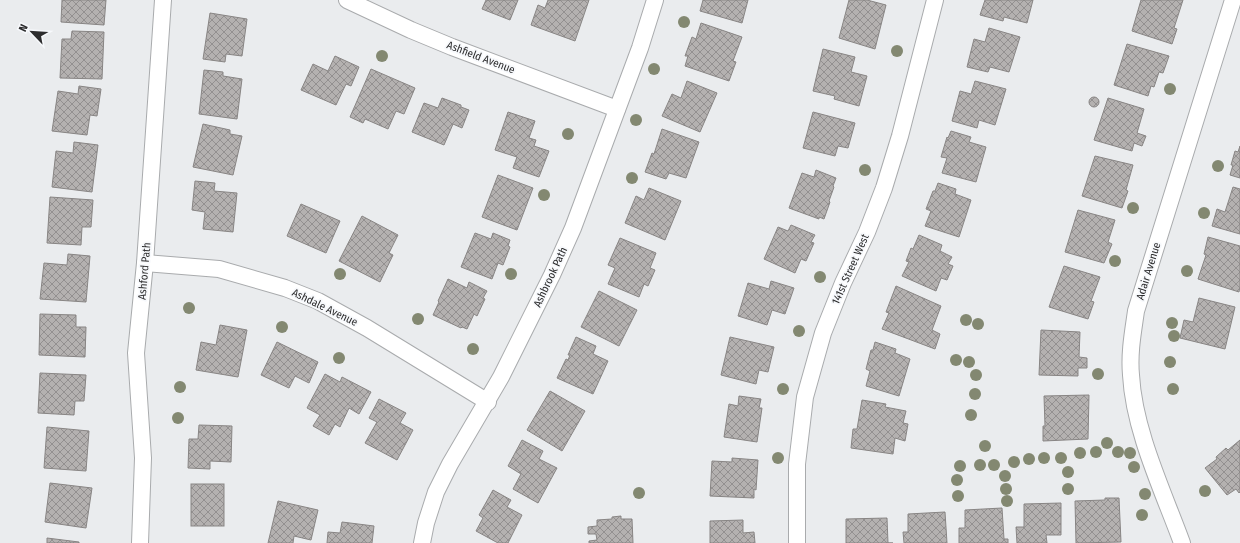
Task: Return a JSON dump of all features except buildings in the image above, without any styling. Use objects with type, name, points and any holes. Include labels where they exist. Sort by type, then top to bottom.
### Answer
[{"type":"street","name":"Ashford Path","points":[[140,543],[143,458],[136,353],[145,263],[163,0]]},
{"type":"street","name":"Ashfield Avenue","points":[[346,0],[452,47],[618,109]]},
{"type":"street","name":"Ashbrook Path","points":[[422,543],[426,523],[436,492],[450,464],[488,402],[552,275],[573,228],[640,48],[655,0]]},
{"type":"street","name":"141st Street West","points":[[797,543],[797,464],[805,397],[823,333],[843,283],[867,232],[884,188],[900,136],[935,0]]},
{"type":"street","name":"Adair Avenue","points":[[1182,543],[1141,434],[1134,404],[1131,375],[1131,343],[1136,311],[1233,0]]},
{"type":"street","name":"Ashdale Avenue","points":[[145,263],[219,269],[285,288],[318,301],[368,328],[488,402]]}]
